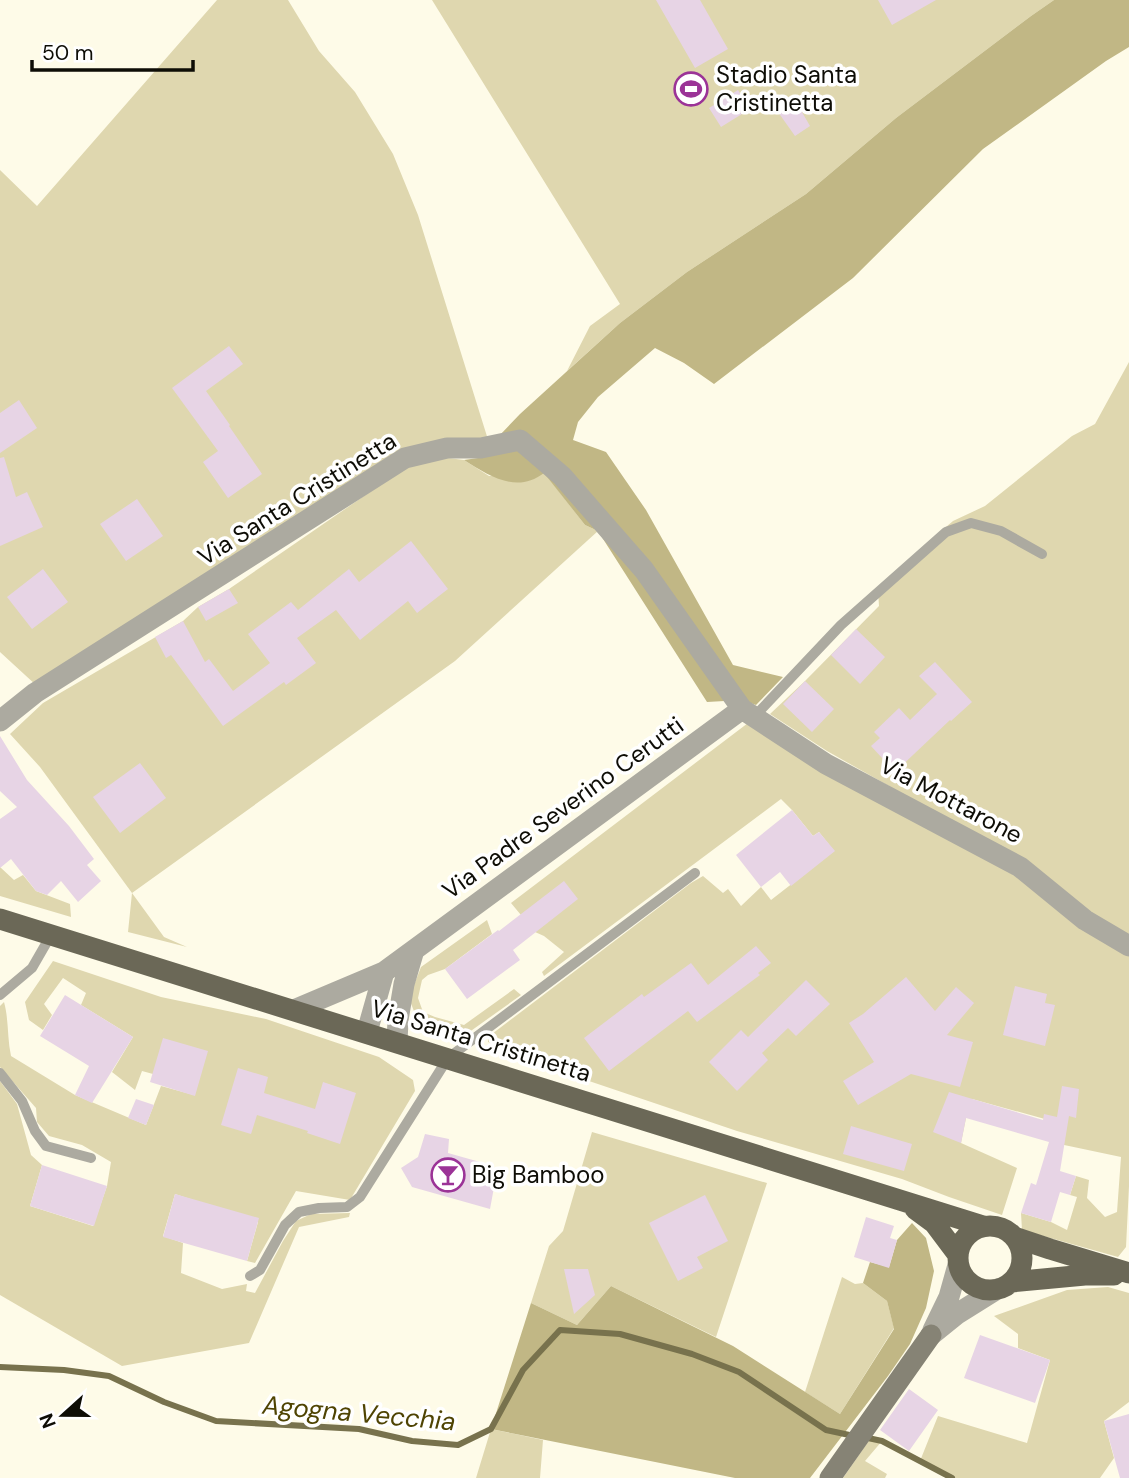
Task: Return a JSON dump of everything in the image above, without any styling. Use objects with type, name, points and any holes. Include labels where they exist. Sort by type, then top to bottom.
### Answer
[{"type":"main road","name":"Via Santa Cristinetta","points":[[0,919],[982,1226],[1003,1228],[1014,1237],[1129,1274]]},
{"type":"main road","name":"Via Santa Cristinetta","points":[[905,1201],[934,1223],[958,1260],[965,1279],[982,1289],[1085,1275],[1129,1274]]},
{"type":"main road","points":[[958,1260],[960,1245],[965,1237],[982,1226]]},
{"type":"main road","points":[[1004,1286],[1020,1270],[1020,1246],[1014,1237]]},
{"type":"street","name":"Via Santa Cristinetta","points":[[0,720],[36,693],[405,458],[447,448],[481,448],[520,440],[562,476],[644,570],[748,713]]},
{"type":"street","name":"Via Mottarone","points":[[748,713],[826,764],[1020,867],[1085,920],[1129,946]]},
{"type":"street","name":"Via Padre Severino Cerutti","points":[[294,1010],[384,972],[748,713]]},
{"type":"street","points":[[397,1042],[404,984],[414,950]]},
{"type":"street","points":[[367,1032],[384,972]]},
{"type":"street","points":[[830,1478],[931,1335],[949,1297],[958,1260]]},
{"type":"street","points":[[931,1335],[957,1314],[1004,1286]]},
{"type":"lane","points":[[748,713],[841,625],[946,532],[971,523],[1001,531],[1042,554]]},
{"type":"lane","points":[[250,1276],[260,1270],[285,1225],[299,1212],[347,1207],[360,1197],[448,1058],[695,873]]},
{"type":"lane","points":[[0,995],[32,968],[51,935]]},
{"type":"lane","points":[[0,1073],[22,1101],[35,1131],[46,1146],[91,1158]]},
{"type":"shaded area","points":[[217,0],[288,0],[319,51],[355,92],[393,154],[418,215],[490,446],[444,444],[37,686],[0,652],[0,170],[37,206]]},
{"type":"shaded area","name":"Stadio Santa Cristinetta","points":[[432,0],[1054,0],[896,118],[806,194],[687,272],[620,323],[567,371],[590,326],[620,304]]},
{"type":"shaded area","points":[[1054,0],[1129,0],[1129,47],[983,149],[853,278],[714,384],[684,363],[655,348],[598,397],[578,422],[573,440],[606,452],[646,510],[733,665],[783,677],[756,705],[742,700],[707,702],[598,531],[585,525],[544,473],[524,482],[513,482],[493,477],[464,460],[478,458],[520,414],[620,323],[687,272],[806,194],[896,118]]},
{"type":"shaded area","points":[[1129,362],[1129,939],[889,786],[827,751],[770,714],[879,606],[878,591],[919,550],[953,521],[985,506],[1072,436],[1095,424]]},
{"type":"shaded area","points":[[448,458],[464,460],[489,476],[544,472],[585,525],[598,531],[455,661],[132,893],[40,767],[10,734],[43,703],[183,621],[198,607],[229,589],[409,465]]},
{"type":"shaded area","points":[[748,723],[1012,874],[1129,954],[1129,1186],[1126,1247],[1118,1257],[1022,1230],[1021,1213],[1067,1230],[1077,1197],[1070,1195],[1076,1176],[1089,1180],[1087,1198],[1105,1217],[1117,1212],[1121,1157],[1050,1142],[1052,1121],[972,1099],[961,1143],[1017,1168],[1002,1215],[902,1179],[737,1131],[589,1081],[488,1042],[488,1037],[703,876],[723,893],[728,889],[741,906],[761,887],[771,900],[834,851],[819,832],[813,836],[781,799],[544,976],[542,972],[564,952],[535,932],[511,903]]},
{"type":"shaded area","points":[[0,867],[14,880],[23,875],[36,891],[70,904],[71,917],[0,896]]},
{"type":"shaded area","points":[[132,893],[164,937],[187,947],[128,932]]},
{"type":"shaded area","points":[[487,920],[492,934],[445,969],[422,980],[418,998],[423,1012],[464,1025],[514,989],[521,995],[468,1033],[427,1021],[415,1014],[409,998],[421,967]]},
{"type":"shaded area","points":[[53,961],[161,997],[266,1019],[379,1057],[413,1080],[415,1091],[350,1200],[296,1191],[255,1263],[247,1261],[258,1222],[175,1194],[163,1236],[183,1243],[181,1273],[222,1289],[247,1284],[246,1291],[255,1293],[296,1221],[311,1214],[350,1213],[349,1217],[299,1227],[249,1343],[122,1366],[0,1295],[0,1081],[17,1104],[31,1155],[42,1165],[30,1206],[93,1226],[107,1186],[111,1162],[82,1145],[49,1136],[37,1122],[36,1108],[0,1067],[0,1006],[4,1002],[11,1056],[75,1095],[146,1125],[161,1086],[194,1095],[142,1071],[135,1090],[112,1072],[133,1037],[81,1005],[86,993],[63,978],[44,1004],[52,1015],[43,1030],[29,1020],[25,1002]]},
{"type":"shaded area","points":[[592,1132],[767,1183],[716,1337],[611,1286],[577,1325],[531,1303],[549,1246],[563,1231]]},
{"type":"shaded area","points":[[912,1223],[926,1238],[934,1271],[926,1308],[910,1344],[810,1478],[735,1478],[491,1429],[531,1303],[577,1325],[611,1286],[733,1346],[840,1414],[894,1329],[887,1301],[863,1283],[870,1262],[889,1267],[897,1240]]},
{"type":"shaded area","points":[[842,1277],[855,1284],[863,1283],[887,1301],[894,1328],[840,1414],[805,1392]]},
{"type":"shaded area","points":[[1108,1287],[1129,1293],[1129,1402],[1104,1421],[1114,1458],[1100,1478],[952,1478],[920,1461],[938,1416],[1027,1443],[1050,1360],[1018,1348],[1018,1334],[994,1316],[1067,1290]]},
{"type":"shaded area","points":[[491,1429],[543,1440],[540,1478],[476,1478]]},
{"type":"shaded area","points":[[870,1439],[882,1441],[865,1461],[887,1474],[885,1478],[843,1478]]},
{"type":"building","points":[[656,0],[700,0],[728,49],[695,68]]},
{"type":"building","points":[[878,0],[936,0],[892,25]]},
{"type":"building","points":[[738,90],[750,109],[721,127],[709,108]]},
{"type":"building","points":[[795,100],[810,126],[795,136],[778,112]]},
{"type":"building","points":[[229,346],[243,364],[206,391],[262,474],[228,498],[203,462],[218,451],[172,388]]},
{"type":"building","points":[[19,400],[37,428],[0,453],[0,413]]},
{"type":"building","points":[[4,457],[16,497],[27,492],[43,527],[0,546],[0,458]]},
{"type":"building","points":[[137,499],[163,536],[126,561],[100,524]]},
{"type":"building","points":[[411,541],[448,589],[417,613],[408,601],[360,640],[336,610],[297,638],[316,663],[286,685],[284,682],[223,726],[171,655],[166,658],[155,637],[183,621],[205,662],[209,659],[233,691],[270,663],[248,634],[291,602],[298,610],[349,569],[359,582]]},
{"type":"building","points":[[43,569],[68,602],[32,629],[7,597]]},
{"type":"building","points":[[229,589],[238,603],[206,621],[198,607]]},
{"type":"building","points":[[856,629],[885,657],[860,684],[831,655]]},
{"type":"building","points":[[935,662],[972,702],[895,772],[871,746],[880,738],[874,732],[899,708],[910,720],[937,694],[919,676]]},
{"type":"building","points":[[805,681],[834,709],[812,732],[783,704]]},
{"type":"building","points":[[0,736],[27,780],[69,826],[94,859],[87,865],[101,881],[78,902],[61,881],[47,895],[36,891],[11,859],[0,868],[0,819],[17,807],[0,791]]},
{"type":"building","points":[[140,763],[166,798],[120,833],[93,797]]},
{"type":"building","points":[[792,810],[813,836],[819,832],[835,851],[791,886],[780,872],[761,887],[736,855]]},
{"type":"building","points":[[564,881],[578,899],[513,950],[520,960],[467,999],[445,969]]},
{"type":"building","points":[[756,946],[771,963],[758,973],[760,975],[697,1022],[688,1011],[609,1071],[584,1038],[642,994],[644,997],[691,963],[708,985]]},
{"type":"building","points":[[906,977],[935,1011],[956,987],[974,1003],[947,1035],[973,1042],[960,1087],[911,1074],[858,1105],[843,1081],[874,1062],[849,1023]]},
{"type":"building","points":[[806,980],[830,1004],[796,1036],[788,1028],[762,1053],[768,1060],[737,1091],[709,1062],[741,1030],[748,1037]]},
{"type":"building","points":[[1015,986],[1047,994],[1045,1003],[1055,1005],[1045,1046],[1003,1035]]},
{"type":"building","points":[[65,995],[133,1037],[92,1103],[75,1095],[89,1066],[40,1036]]},
{"type":"building","points":[[163,1038],[208,1051],[195,1096],[150,1082]]},
{"type":"building","points":[[238,1068],[268,1077],[264,1093],[315,1109],[323,1082],[356,1093],[340,1144],[257,1115],[251,1134],[221,1125]]},
{"type":"building","points":[[1062,1086],[1079,1089],[1076,1118],[1069,1116],[1060,1171],[1076,1176],[1070,1195],[1060,1192],[1051,1222],[1021,1213],[1031,1183],[1036,1185],[1049,1142],[966,1118],[961,1143],[933,1132],[949,1092],[1043,1120],[1044,1114],[1057,1117]]},
{"type":"building","points":[[136,1099],[154,1105],[146,1125],[128,1118]]},
{"type":"building","points":[[851,1126],[912,1144],[904,1171],[843,1154]]},
{"type":"building","name":"Big Bamboo","points":[[425,1134],[449,1139],[448,1153],[487,1164],[495,1182],[490,1209],[412,1187],[401,1168],[418,1157]]},
{"type":"building","points":[[42,1165],[107,1186],[94,1226],[30,1206]]},
{"type":"building","points":[[175,1194],[259,1218],[247,1261],[163,1237]]},
{"type":"building","points":[[705,1195],[728,1241],[697,1257],[703,1268],[678,1281],[649,1223]]},
{"type":"building","points":[[866,1217],[894,1226],[890,1238],[897,1240],[889,1268],[854,1257]]},
{"type":"building","points":[[564,1269],[588,1269],[595,1295],[574,1314]]},
{"type":"building","points":[[980,1335],[1050,1360],[1035,1403],[964,1378]]},
{"type":"building","points":[[909,1389],[938,1410],[909,1451],[880,1430]]},
{"type":"building","points":[[1129,1414],[1129,1478],[1120,1478],[1104,1421]]},
{"type":"waterway","name":"Agogna Vecchia","points":[[0,1367],[64,1370],[109,1376],[164,1402],[216,1421],[359,1429],[412,1441],[458,1445],[491,1429],[523,1370],[560,1330],[620,1334],[692,1354],[739,1372],[826,1430],[854,1436]]},
{"type":"waterway","name":"Agogna Vecchia","points":[[868,1438],[882,1441],[952,1478]]},
{"type":"place","name":"Stadio Santa Cristinetta","points":[[691,89]]},
{"type":"place","name":"Big Bamboo","points":[[448,1175]]}]
